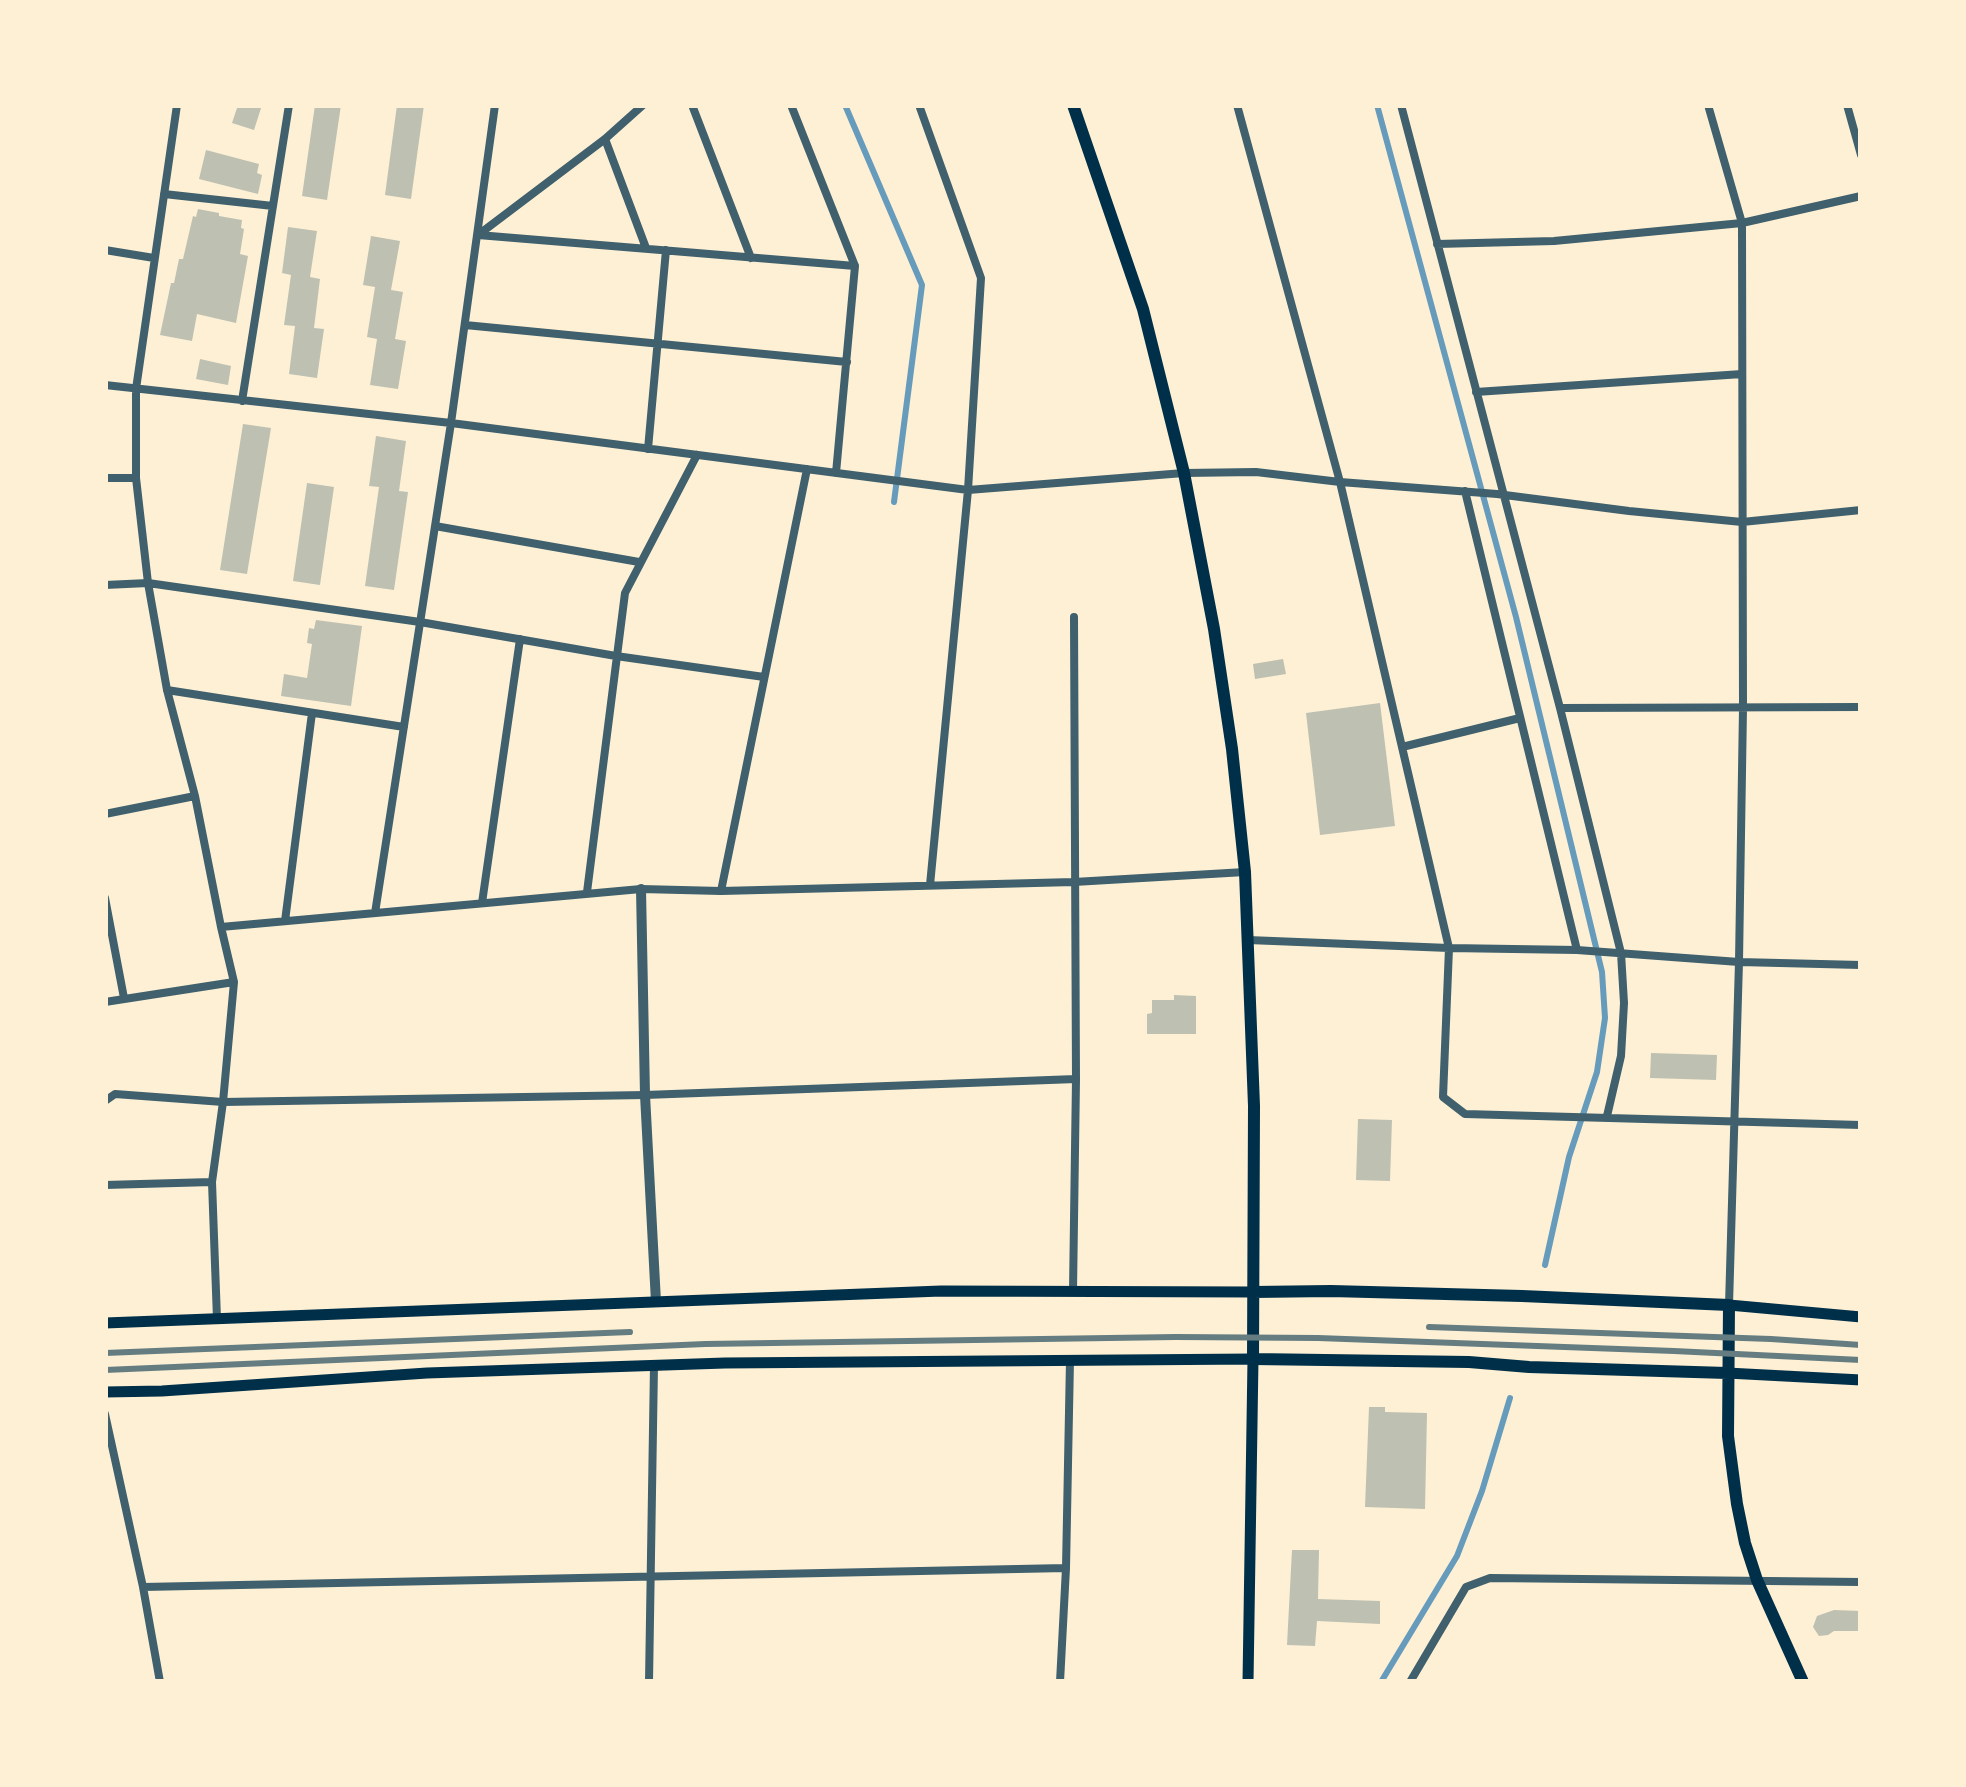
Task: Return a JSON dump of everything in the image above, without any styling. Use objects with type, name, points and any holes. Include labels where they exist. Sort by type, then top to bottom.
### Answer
[{"type":"main road","points":[[1073,105],[1143,309],[1184,473],[1232,749],[1245,872],[1254,1106],[1248,1682]]},
{"type":"main road","points":[[105,1323],[941,1291],[1331,1291],[1522,1296],[1728,1305],[1861,1317]]},
{"type":"main road","points":[[1728,1305],[1728,1436],[1732,1472],[1757,1580],[1802,1682]]},
{"type":"main road","points":[[105,1392],[654,1365],[1070,1360],[1469,1362],[1861,1380]]},
{"type":"street","points":[[177,105],[136,390],[136,478],[148,583],[167,690],[196,796],[234,982],[212,1182],[217,1319]]},
{"type":"street","points":[[242,401],[289,105]]},
{"type":"street","points":[[376,913],[495,105]]},
{"type":"street","points":[[478,235],[605,139],[643,105]]},
{"type":"street","points":[[692,105],[750,258]]},
{"type":"street","points":[[791,105],[855,266],[836,473]]},
{"type":"street","points":[[918,105],[981,278],[968,490],[930,885]]},
{"type":"street","points":[[1237,105],[1340,482],[1449,948],[1443,1096],[1465,1114],[1861,1126]]},
{"type":"street","points":[[1401,105],[1622,953],[1621,1056],[1607,1116]]},
{"type":"street","points":[[1708,105],[1742,223],[1743,708],[1728,1305]]},
{"type":"street","points":[[1847,105],[1861,155]]},
{"type":"street","points":[[605,139],[646,248]]},
{"type":"street","points":[[164,194],[273,206]]},
{"type":"street","points":[[1437,244],[1554,241],[1742,223],[1861,196]]},
{"type":"street","points":[[478,235],[855,266]]},
{"type":"street","points":[[105,250],[154,258]]},
{"type":"street","points":[[648,448],[666,250]]},
{"type":"street","points":[[465,325],[848,362]]},
{"type":"street","points":[[1476,392],[1742,374]]},
{"type":"street","points":[[105,385],[451,423],[968,490],[1184,473],[1256,472],[1742,522],[1861,510]]},
{"type":"street","points":[[587,892],[625,592],[696,455]]},
{"type":"street","points":[[721,891],[807,469]]},
{"type":"street","points":[[105,478],[136,478]]},
{"type":"street","points":[[1465,491],[1577,950]]},
{"type":"street","points":[[435,526],[639,562]]},
{"type":"street","points":[[105,585],[148,583],[764,676]]},
{"type":"street","points":[[1073,1291],[1074,617]]},
{"type":"street","points":[[482,902],[520,639]]},
{"type":"street","points":[[167,690],[404,727]]},
{"type":"street","points":[[1560,708],[1861,707]]},
{"type":"street","points":[[285,921],[312,712]]},
{"type":"street","points":[[1402,747],[1520,718]]},
{"type":"street","points":[[105,814],[196,796]]},
{"type":"street","points":[[221,927],[640,889],[721,891],[1074,882],[1245,872]]},
{"type":"street","points":[[640,889],[656,1302]]},
{"type":"street","points":[[105,898],[124,998]]},
{"type":"street","points":[[1248,940],[1577,950],[1738,962],[1861,965]]},
{"type":"street","points":[[105,1002],[234,982]]},
{"type":"street","points":[[105,1102],[116,1094],[223,1102],[1076,1080]]},
{"type":"street","points":[[105,1185],[212,1182]]},
{"type":"street","points":[[1060,1682],[1070,1360]]},
{"type":"street","points":[[649,1682],[654,1365]]},
{"type":"street","points":[[105,1414],[160,1682]]},
{"type":"street","points":[[143,1587],[1066,1568]]},
{"type":"street","points":[[1410,1682],[1466,1588],[1490,1578],[1861,1582]]},
{"type":"building","points":[[238,105],[262,105],[254,130],[232,123]]},
{"type":"building","points":[[315,105],[341,105],[327,200],[302,196]]},
{"type":"building","points":[[397,105],[424,105],[411,199],[385,195]]},
{"type":"building","points":[[206,150],[259,164],[257,173],[262,175],[258,194],[199,179]]},
{"type":"building","points":[[198,209],[242,220],[240,254],[248,256],[236,323],[197,314],[192,341],[160,335],[171,283],[179,259],[183,259]]},
{"type":"building","points":[[288,227],[317,231],[310,277],[320,279],[314,328],[324,329],[317,378],[289,374],[295,326],[284,325],[291,275],[282,273]]},
{"type":"building","points":[[371,236],[400,241],[391,290],[403,292],[395,339],[406,341],[398,389],[370,385],[377,339],[367,337],[375,287],[363,285]]},
{"type":"building","points":[[200,359],[231,366],[228,385],[196,379]]},
{"type":"building","points":[[243,424],[271,428],[247,574],[220,570]]},
{"type":"building","points":[[376,436],[406,441],[399,491],[408,492],[394,590],[365,586],[379,487],[369,486]]},
{"type":"building","points":[[307,483],[334,487],[320,585],[293,581]]},
{"type":"building","points":[[316,620],[362,626],[351,706],[281,696],[284,674],[307,678],[312,644],[307,643],[309,628],[314,629]]},
{"type":"building","points":[[1283,659],[1286,674],[1255,679],[1253,664]]},
{"type":"building","points":[[1380,703],[1395,826],[1320,835],[1306,713]]},
{"type":"building","points":[[1174,995],[1196,996],[1196,1034],[1147,1034],[1152,1000],[1174,1000]]},
{"type":"building","points":[[1651,1053],[1717,1055],[1716,1080],[1650,1078]]},
{"type":"building","points":[[1358,1119],[1392,1120],[1390,1181],[1356,1180]]},
{"type":"building","points":[[1369,1407],[1385,1407],[1385,1412],[1427,1413],[1425,1509],[1365,1507]]},
{"type":"building","points":[[1292,1550],[1319,1550],[1318,1599],[1380,1601],[1380,1624],[1317,1621],[1315,1646],[1287,1645]]},
{"type":"building","points":[[1834,1610],[1861,1611],[1859,1631],[1834,1631],[1819,1636],[1813,1627],[1817,1616]]},
{"type":"waterway","points":[[845,105],[922,285],[894,502]]},
{"type":"waterway","points":[[1377,105],[1516,617],[1602,972],[1605,1018],[1597,1072],[1569,1157],[1545,1265]]},
{"type":"waterway","points":[[1381,1682],[1457,1556],[1482,1491],[1510,1398]]},
{"type":"railway","points":[[1429,1327],[1861,1345]]},
{"type":"railway","points":[[105,1353],[630,1332]]},
{"type":"railway","points":[[105,1370],[705,1344],[1176,1337],[1318,1338],[1861,1360]]}]
